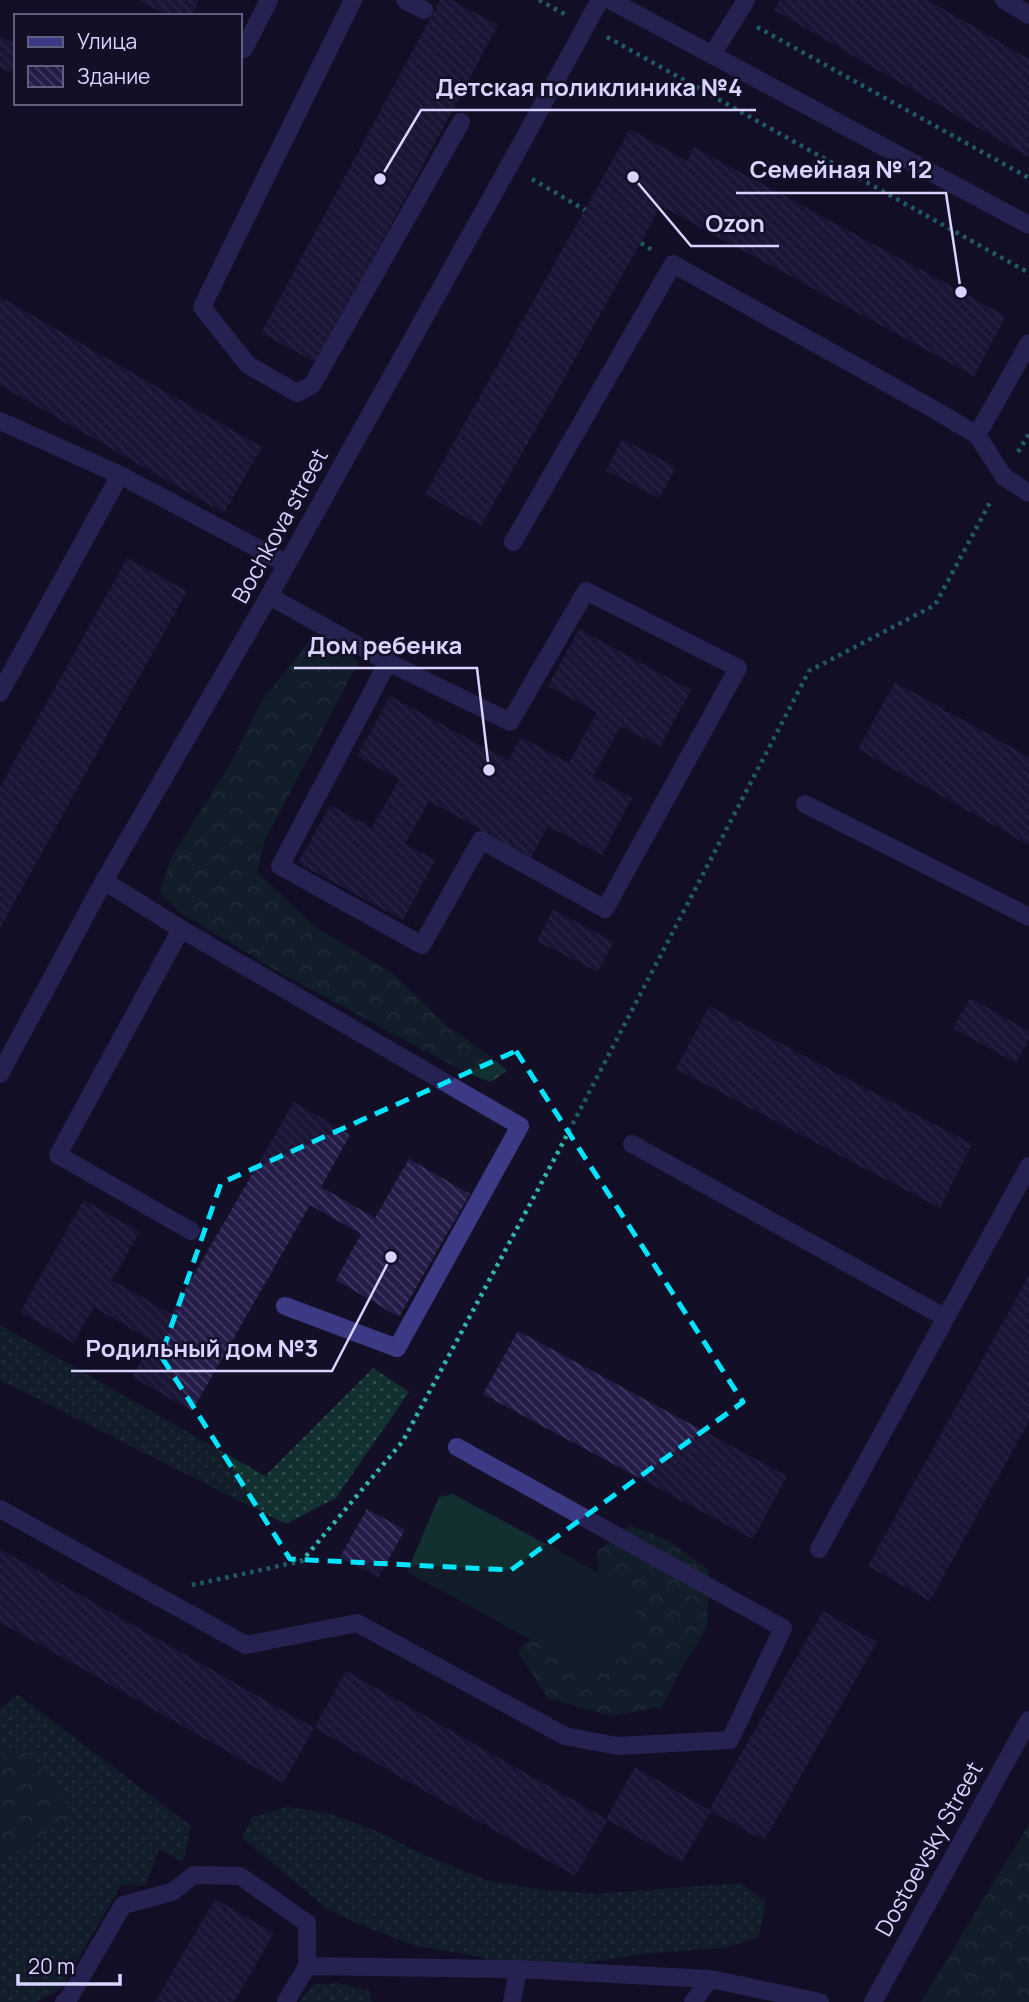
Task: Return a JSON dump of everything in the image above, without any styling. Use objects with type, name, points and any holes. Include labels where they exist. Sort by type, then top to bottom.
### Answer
[{"type":"street","points":[[242,50],[268,0]]},
{"type":"street","points":[[353,0],[202,307],[248,365],[297,393],[312,385],[461,122]]},
{"type":"street","points":[[405,0],[424,10]]},
{"type":"street","name":"Bochkova street","points":[[0,1074],[104,881],[269,596],[600,0]]},
{"type":"street","points":[[610,0],[1029,225]]},
{"type":"street","points":[[1004,0],[1029,15]]},
{"type":"street","points":[[712,55],[741,8]]},
{"type":"street","points":[[513,542],[673,264],[976,435],[1004,477],[1029,494]]},
{"type":"street","points":[[976,435],[1029,343]]},
{"type":"street","points":[[0,421],[120,475],[287,564]]},
{"type":"street","points":[[0,693],[120,475]]},
{"type":"street","points":[[269,596],[388,663],[510,722],[586,591],[738,667],[605,909],[481,840],[422,945],[280,866],[388,663]]},
{"type":"street","points":[[805,804],[1029,917]]},
{"type":"street","points":[[104,881],[181,929],[520,1126],[397,1348],[285,1306]]},
{"type":"street","points":[[181,929],[58,1155],[191,1231]]},
{"type":"street","points":[[632,1144],[946,1318]]},
{"type":"street","points":[[819,1549],[1029,1166]]},
{"type":"street","points":[[0,1509],[246,1645],[357,1623],[565,1736],[617,1746],[730,1740],[783,1628],[457,1447]]},
{"type":"street","name":"Dostoevsky Street","points":[[873,2002],[1029,1720]]},
{"type":"street","points":[[64,2002],[68,2000],[123,1905],[173,1892],[194,1875],[240,1876],[307,1923],[307,1966],[286,2002]]},
{"type":"street","points":[[307,1966],[518,1969],[710,1979],[820,2002]]},
{"type":"street","points":[[512,2002],[518,1969]]},
{"type":"street","points":[[693,2002],[710,1979]]},
{"type":"path","points":[[539,0],[1029,273]]},
{"type":"path","points":[[741,8],[1029,178]]},
{"type":"path","points":[[509,166],[586,210]]},
{"type":"path","points":[[154,1593],[302,1561],[403,1441],[571,1127],[809,671],[935,605],[1004,477]]},
{"type":"highlighted area","points":[[516,1051],[743,1402],[511,1570],[290,1559],[161,1356],[221,1183]]},
{"type":"green space","points":[[316,633],[359,661],[264,842],[257,872],[315,927],[393,974],[446,1025],[507,1071],[490,1082],[459,1069],[277,971],[178,911],[160,892],[171,858],[231,763],[261,702]]},
{"type":"green space","points":[[0,1325],[265,1476],[373,1368],[409,1392],[336,1498],[286,1524],[0,1380]]},
{"type":"green space","points":[[453,1494],[637,1593],[636,1621],[613,1668],[587,1670],[407,1572],[439,1497]]},
{"type":"green space","points":[[630,1525],[669,1541],[709,1570],[707,1628],[685,1662],[662,1707],[611,1716],[548,1698],[518,1652],[530,1639],[587,1670],[637,1593],[598,1573],[597,1552]]},
{"type":"green space","points":[[17,1694],[191,1826],[183,1862],[159,1849],[145,1886],[121,1885],[61,1989],[36,2002],[0,2002],[0,1710]]},
{"type":"green space","points":[[19,1742],[76,1816],[0,1862],[0,1756]]},
{"type":"green space","points":[[287,1807],[328,1813],[381,1833],[426,1856],[487,1880],[530,1888],[596,1894],[740,1883],[766,1902],[758,1938],[721,1948],[642,1954],[540,1970],[415,1946],[329,1910],[242,1838],[252,1817]]},
{"type":"green space","points":[[1029,1824],[1029,2002],[921,2002]]},
{"type":"green space","points":[[338,1983],[369,1991],[372,2002],[299,2002],[313,1985]]},
{"type":"building","points":[[138,0],[199,0],[193,14],[165,14]]},
{"type":"building","points":[[440,0],[451,0],[498,25],[317,363],[261,333]]},
{"type":"building","points":[[780,0],[928,0],[1029,59],[1029,157],[774,10]]},
{"type":"building","points":[[0,36],[14,43],[14,74],[0,67]]},
{"type":"building","points":[[630,129],[687,161],[694,147],[1006,316],[974,376],[661,206],[481,526],[425,494]]},
{"type":"building","points":[[0,297],[262,447],[224,513],[0,385]]},
{"type":"building","points":[[622,439],[676,467],[659,498],[606,471]]},
{"type":"building","points":[[127,558],[187,591],[0,928],[0,787]]},
{"type":"building","points":[[579,629],[691,690],[660,747],[621,726],[593,776],[632,798],[602,855],[548,826],[531,857],[429,801],[405,844],[435,860],[403,920],[298,863],[330,805],[372,828],[399,779],[357,756],[390,696],[508,760],[521,737],[569,763],[597,712],[548,686]]},
{"type":"building","points":[[895,682],[1029,757],[1029,845],[858,749]]},
{"type":"building","points":[[553,910],[614,942],[598,972],[537,941]]},
{"type":"building","points":[[970,998],[1029,1031],[1029,1039],[1016,1063],[953,1028]]},
{"type":"building","points":[[709,1006],[972,1144],[940,1208],[676,1069]]},
{"type":"building","points":[[294,1102],[350,1135],[321,1187],[375,1218],[409,1159],[470,1194],[399,1317],[336,1280],[361,1234],[310,1205],[192,1411],[132,1377],[152,1341],[94,1307],[73,1343],[20,1312],[84,1200],[140,1232],[112,1280],[171,1314]]},
{"type":"building","points":[[1029,1275],[1029,1421],[930,1601],[868,1566]]},
{"type":"building","points":[[518,1331],[787,1476],[753,1539],[483,1394]]},
{"type":"building","points":[[367,1509],[405,1530],[378,1578],[340,1557]]},
{"type":"building","points":[[0,1549],[314,1728],[283,1783],[0,1622]]},
{"type":"building","points":[[823,1611],[877,1642],[764,1841],[711,1811],[682,1862],[606,1819],[635,1767],[709,1810]]},
{"type":"building","points":[[346,1671],[608,1820],[575,1876],[314,1728]]},
{"type":"building","points":[[215,1899],[274,1933],[234,2002],[155,2002]]},
{"type":"place","name":"Ozon","points":[[633,177]]},
{"type":"place","name":"Детская поликлиника №4","points":[[380,179]]},
{"type":"place","name":"Семейная № 12","points":[[961,292]]},
{"type":"place","name":"Дом ребенка","points":[[489,770]]},
{"type":"place","name":"Родильный дом №3","points":[[391,1257]]}]
